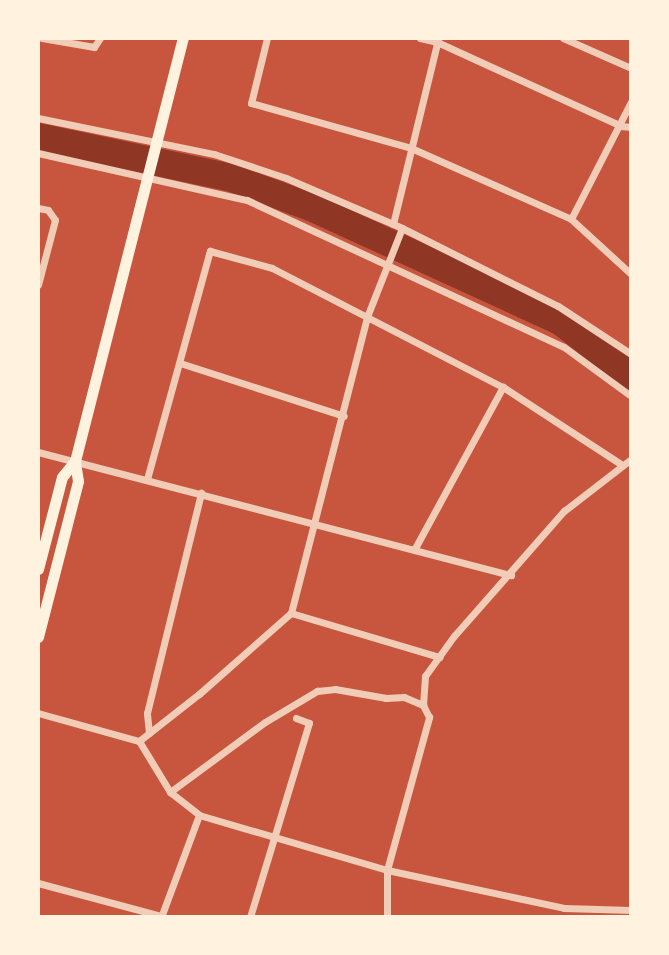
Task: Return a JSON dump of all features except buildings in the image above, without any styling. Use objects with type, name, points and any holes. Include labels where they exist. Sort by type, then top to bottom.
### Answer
[{"type":"main road","points":[[38,637],[78,481],[75,461],[183,38]]},
{"type":"main road","points":[[38,569],[62,477],[75,461]]},
{"type":"street","points":[[42,38],[94,47],[100,38]]},
{"type":"street","points":[[267,38],[251,103],[411,148],[571,219],[631,274]]},
{"type":"street","points":[[420,38],[438,40],[621,126],[631,127]]},
{"type":"street","points":[[563,38],[631,68]]},
{"type":"street","points":[[139,741],[291,613],[367,317],[398,230],[411,148],[438,40]]},
{"type":"street","points":[[571,219],[631,102]]},
{"type":"street","points":[[38,118],[214,154],[286,178],[558,306],[631,354]]},
{"type":"street","points":[[38,153],[148,174],[247,200],[564,347],[631,396]]},
{"type":"street","points":[[38,208],[48,210],[55,220],[38,285]]},
{"type":"street","points":[[147,479],[210,251],[272,268],[503,387],[622,465]]},
{"type":"street","points":[[180,363],[344,416]]},
{"type":"street","points":[[414,550],[503,387]]},
{"type":"street","points":[[38,452],[511,575]]},
{"type":"street","points":[[387,917],[387,870],[429,717],[423,705],[425,676],[454,636],[511,575],[564,511],[631,459]]},
{"type":"street","points":[[149,733],[147,713],[201,493]]},
{"type":"street","points":[[291,613],[440,657]]},
{"type":"street","points":[[170,792],[265,722],[317,691],[335,689],[386,698],[404,697],[423,705]]},
{"type":"street","points":[[38,713],[139,741],[170,792],[199,815],[387,870],[564,908],[631,910]]},
{"type":"street","points":[[250,917],[309,723],[296,718]]},
{"type":"street","points":[[38,883],[161,916],[199,815]]},
{"type":"waterway","points":[[38,137],[232,178],[313,208],[560,321],[631,376]]}]
